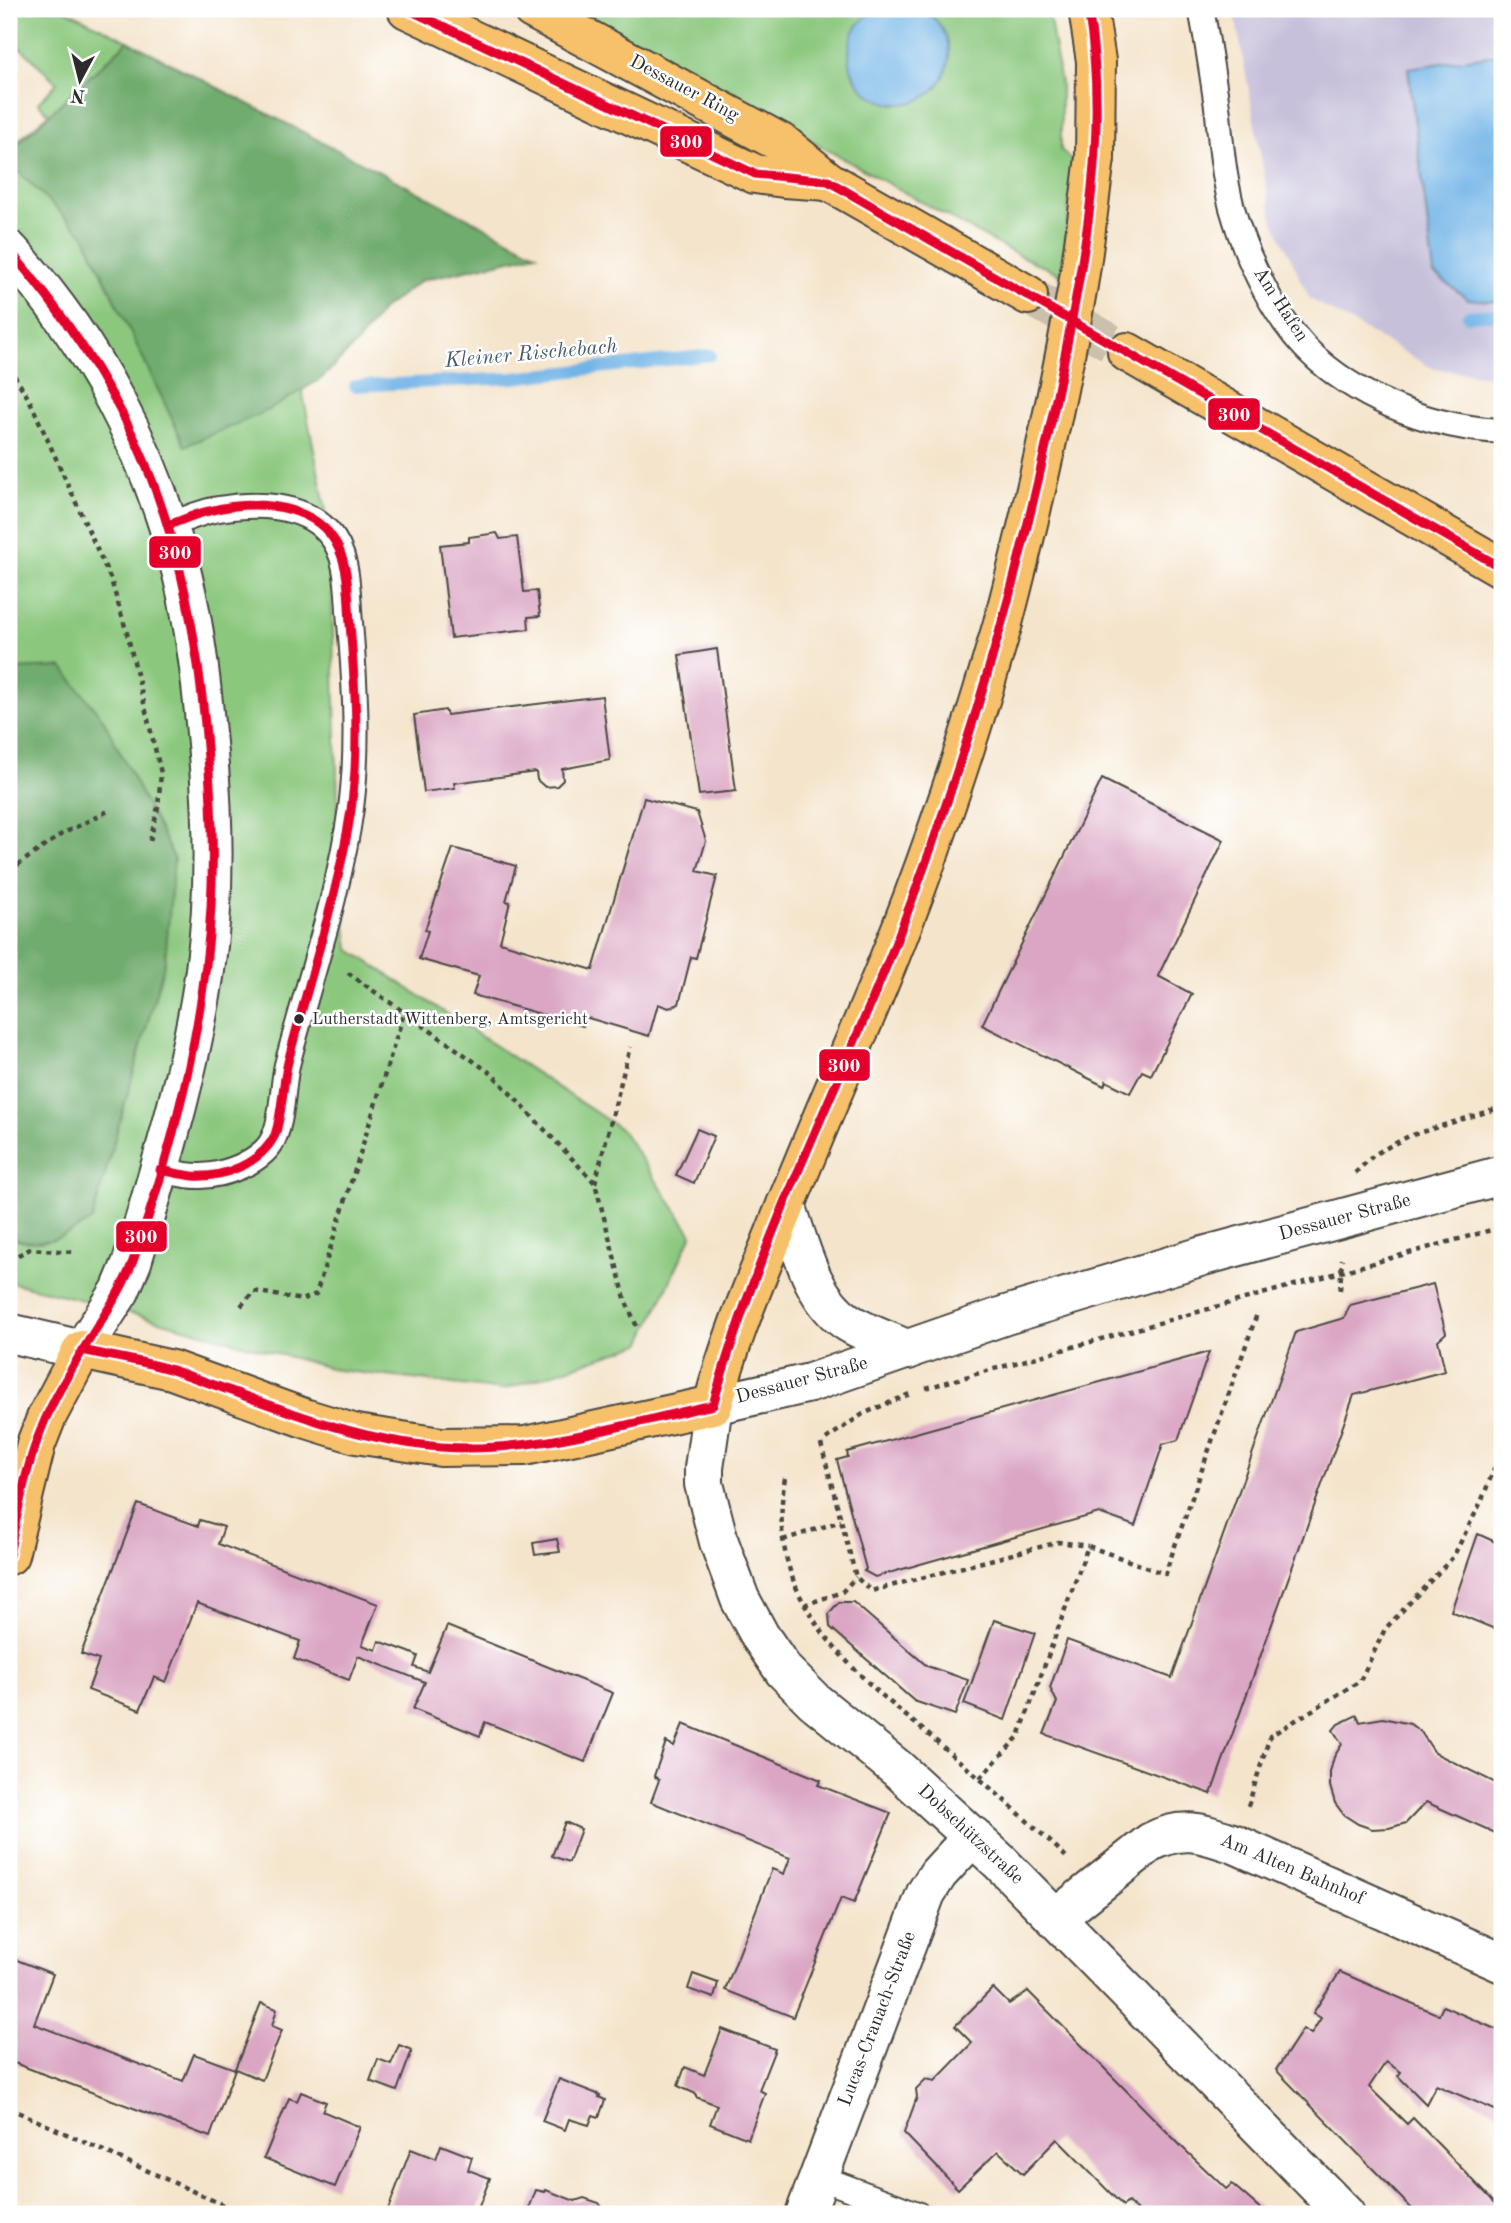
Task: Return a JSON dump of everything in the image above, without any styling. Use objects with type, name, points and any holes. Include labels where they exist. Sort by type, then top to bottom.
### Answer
[{"type":"main road","name":"Dessauer Ring","points":[[407,9],[755,174],[828,181]]},
{"type":"main road","name":"Dessauer Ring","points":[[532,9],[783,144],[828,181],[1028,295]]},
{"type":"main road","points":[[713,1405],[732,1339],[863,1022],[954,783],[1003,623],[1031,516],[1079,282],[1095,158],[1096,61],[1088,9]]},
{"type":"main road","points":[[1127,352],[1502,568]]},
{"type":"main road","points":[[9,1555],[36,1444],[47,1416],[82,1350]]},
{"type":"main road","name":"Dessauer Straße","points":[[82,1350],[172,1370],[356,1434],[440,1447],[525,1446],[713,1405]]},
{"type":"street","points":[[9,250],[68,323],[96,365],[122,414],[169,525],[183,576],[200,680],[209,761],[212,856],[211,916],[197,1018],[176,1112],[132,1262],[120,1290],[82,1350],[9,1333]]},
{"type":"street","name":"Dessauer Straße","points":[[713,1405],[810,1383],[1006,1315],[1190,1260],[1502,1175]]},
{"type":"street","name":"Dessauer Straße","points":[[786,1205],[808,1266],[825,1300],[848,1322],[908,1350]]},
{"type":"street","name":"Dobschützstraße","points":[[713,1405],[704,1484],[722,1552],[740,1599],[760,1636],[785,1671],[814,1701],[899,1770],[973,1836],[1345,2214]]},
{"type":"street","name":"Am Alten Bahnhof","points":[[1056,1918],[1118,1866],[1164,1835],[1184,1830],[1236,1843],[1502,1962]]},
{"type":"street","name":"Lucas-Cranach-Straße","points":[[805,2214],[926,1893],[938,1874],[973,1836]]},
{"type":"lane","name":"Am Hafen","points":[[1201,9],[1232,206],[1244,243],[1263,286],[1288,325],[1316,359],[1353,386],[1401,410],[1449,424],[1502,431]]},
{"type":"lane","points":[[160,1170],[201,1176],[227,1171],[253,1160],[271,1142],[286,1069],[339,875],[351,806],[355,730],[345,563],[338,544],[327,530],[300,511],[250,506],[218,509],[169,525]]},
{"type":"lane","points":[[819,2177],[917,2214]]},
{"type":"path","points":[[9,368],[30,401],[111,580],[161,773],[158,807],[149,846]]},
{"type":"path","points":[[9,871],[62,834],[108,811]]},
{"type":"path","points":[[339,967],[492,1074],[595,1183]]},
{"type":"path","points":[[241,1306],[254,1292],[302,1300],[317,1294],[404,1013]]},
{"type":"path","points":[[630,1047],[595,1183],[625,1302],[638,1329]]},
{"type":"path","points":[[1349,1180],[1375,1154],[1409,1136],[1502,1107]]},
{"type":"path","points":[[826,1439],[863,1414],[918,1391],[1502,1227]]},
{"type":"path","points":[[9,1260],[30,1249],[73,1252]]},
{"type":"path","points":[[1340,1290],[1341,1272]]},
{"type":"path","points":[[821,1444],[856,1577],[871,1591],[1059,1542],[1088,1546],[1165,1574],[1257,1314]]},
{"type":"path","points":[[1236,1843],[1270,1737],[1360,1681],[1385,1629],[1453,1557],[1481,1502],[1502,1449]]},
{"type":"path","points":[[785,1478],[782,1499],[783,1539],[794,1585],[825,1638],[866,1683],[981,1778],[1065,1856],[1091,1889]]},
{"type":"path","points":[[783,1539],[841,1521]]},
{"type":"path","points":[[981,1778],[1019,1736],[1088,1546]]},
{"type":"path","points":[[804,1605],[842,1592],[856,1577]]},
{"type":"path","points":[[9,2108],[243,2214]]},
{"type":"shaded area","points":[[1234,9],[1502,9],[1502,54],[1408,69],[1434,274],[1468,299],[1502,302],[1502,378],[1432,368],[1310,299],[1272,218]]},
{"type":"green space","points":[[9,9],[64,9],[128,41],[60,104],[265,202],[330,531],[340,875],[349,949],[622,1130],[692,1234],[641,1344],[503,1390],[337,1370],[9,1282],[9,148],[49,114],[38,103],[57,83],[21,48],[9,59]]},
{"type":"green space","points":[[573,9],[1048,9],[1061,84],[1061,150],[1073,161],[1062,275],[1014,253]]},
{"type":"green space","points":[[128,41],[537,254],[422,280],[384,308],[358,342],[322,378],[269,410],[185,446],[84,235],[9,163],[9,152]]},
{"type":"green space","points":[[62,667],[103,719],[174,858],[165,961],[92,1220],[52,1240],[33,1242],[9,1238],[9,669]]},
{"type":"water","points":[[899,4],[918,8],[934,19],[945,35],[949,54],[945,73],[934,89],[918,100],[899,104],[880,100],[864,89],[853,73],[849,54],[853,35],[864,19],[880,8]]},
{"type":"water","points":[[1502,54],[1502,302],[1468,299],[1434,274],[1408,68]]},
{"type":"building","points":[[497,533],[500,539],[517,537],[524,592],[537,591],[540,616],[528,617],[529,629],[451,638],[440,545],[469,542],[469,537]]},
{"type":"building","points":[[717,649],[736,791],[699,795],[679,655]]},
{"type":"building","points":[[602,696],[610,760],[562,769],[563,780],[557,786],[545,787],[537,780],[536,772],[454,783],[455,788],[424,792],[414,715],[445,710],[447,715]]},
{"type":"building","points":[[1102,779],[1224,840],[1158,976],[1192,994],[1151,1075],[1142,1071],[1130,1093],[1106,1081],[1104,1086],[982,1025]]},
{"type":"building","points":[[644,798],[697,812],[706,841],[697,871],[717,876],[696,958],[691,957],[679,1004],[669,1008],[658,1004],[649,1036],[585,1017],[583,1026],[473,995],[479,976],[419,959],[428,931],[425,930],[453,848],[516,866],[506,901],[510,902],[500,942],[593,970]]},
{"type":"building","points":[[697,1129],[714,1136],[694,1183],[676,1175]]},
{"type":"building","points":[[1433,1284],[1446,1333],[1438,1340],[1445,1371],[1354,1395],[1211,1794],[1044,1734],[1057,1702],[1050,1688],[1067,1640],[1172,1678],[1296,1332],[1344,1318],[1350,1305]]},
{"type":"building","points":[[1209,1352],[1178,1440],[1163,1444],[1135,1526],[1099,1513],[875,1577],[864,1571],[866,1569],[837,1460],[848,1457],[847,1452]]},
{"type":"building","points":[[138,1504],[198,1526],[200,1520],[224,1527],[218,1544],[378,1604],[362,1645],[376,1650],[379,1641],[409,1652],[418,1656],[414,1667],[428,1672],[447,1626],[613,1693],[585,1762],[485,1722],[480,1736],[413,1709],[425,1682],[358,1656],[349,1680],[294,1659],[300,1641],[197,1603],[166,1682],[154,1677],[140,1710],[88,1690],[99,1660],[81,1654]]},
{"type":"building","points":[[1478,1534],[1502,1545],[1502,1632],[1451,1611]]},
{"type":"building","points":[[557,1539],[560,1552],[535,1555],[533,1543]]},
{"type":"building","points":[[839,1602],[853,1602],[927,1666],[968,1680],[955,1715],[914,1701],[830,1627],[829,1613]]},
{"type":"building","points":[[994,1620],[1035,1633],[1005,1720],[964,1704]]},
{"type":"building","points":[[1357,1715],[1360,1722],[1383,1718],[1410,1724],[1421,1732],[1435,1753],[1502,1786],[1502,1836],[1426,1802],[1406,1823],[1389,1828],[1372,1829],[1344,1815],[1335,1803],[1330,1786],[1334,1757],[1342,1744],[1333,1730],[1338,1724]]},
{"type":"building","points":[[683,1724],[821,1780],[818,1785],[891,1813],[854,1903],[841,1898],[793,2017],[725,1990],[772,1869],[784,1874],[790,1858],[651,1802],[659,1780],[654,1776],[666,1742],[674,1746]]},
{"type":"building","points":[[565,1822],[581,1829],[569,1862],[552,1856]]},
{"type":"building","points":[[9,1957],[53,1974],[34,2024],[183,2081],[194,2054],[235,2069],[210,2137],[9,2061]]},
{"type":"building","points":[[1340,1972],[1439,2015],[1443,2006],[1502,2032],[1502,2113],[1436,2085],[1426,2104],[1398,2076],[1401,2072],[1386,2062],[1369,2087],[1407,2124],[1413,2118],[1502,2210],[1502,2214],[1417,2214],[1276,2070],[1303,2029],[1311,2034],[1321,2018],[1313,2013]]},
{"type":"building","points":[[693,1974],[718,1983],[714,1998],[688,1989]]},
{"type":"building","points":[[993,1988],[1009,2004],[1028,1991],[1184,2149],[1226,2189],[1232,2184],[1263,2211],[1261,2214],[1140,2214],[1128,2202],[1123,2206],[1057,2139],[1023,2174],[998,2151],[958,2189],[904,2133],[917,2097],[916,2089],[926,2079],[935,2081],[972,2043],[955,2026]]},
{"type":"building","points":[[261,2003],[277,2009],[272,2026],[282,2030],[262,2080],[235,2069]]},
{"type":"building","points":[[722,2029],[775,2049],[759,2090],[765,2093],[748,2139],[710,2124],[717,2105],[678,2086],[685,2067],[704,2075]]},
{"type":"building","points":[[399,2045],[412,2050],[397,2091],[370,2081],[378,2059],[391,2064]]},
{"type":"building","points":[[559,2079],[600,2095],[599,2097],[605,2100],[599,2117],[593,2115],[589,2125],[569,2119],[565,2130],[542,2121]]},
{"type":"building","points":[[301,2092],[326,2102],[322,2111],[360,2127],[335,2187],[264,2158],[289,2098],[297,2101]]},
{"type":"building","points":[[441,2145],[472,2157],[468,2170],[490,2178],[476,2214],[387,2212],[411,2149],[436,2159]]},
{"type":"building","points":[[536,2190],[546,2190],[575,2201],[584,2198],[599,2203],[606,2213],[527,2214]]},
{"type":"waterway","name":"Kleiner Rischebach","points":[[1468,316],[1502,314]]},
{"type":"waterway","name":"Kleiner Rischebach","points":[[355,386],[513,378],[710,355]]},
{"type":"tunnel","points":[[1028,295],[1127,352]]},
{"type":"transit line","name":"300","points":[[407,9],[755,174],[828,181],[1502,568]]},
{"type":"transit line","name":"300","points":[[713,1405],[731,1345],[774,1229],[872,1000],[923,872],[971,729],[1012,584],[1048,438],[1087,232],[1096,99],[1088,9]]},
{"type":"transit line","name":"300","points":[[9,250],[46,295],[95,366],[136,442],[161,506],[180,570],[194,637],[206,730],[212,831],[211,907],[202,996],[184,1087],[161,1176],[124,1281],[66,1379],[36,1442],[9,1555]]},
{"type":"transit line","name":"300","points":[[160,1170],[193,1176],[229,1171],[261,1154],[275,1135],[288,1062],[331,905],[345,842],[354,787],[356,740],[347,577],[341,554],[329,533],[317,522],[289,509],[256,505],[209,511],[169,525]]},
{"type":"transit line","name":"300","points":[[82,1350],[164,1368],[339,1428],[406,1443],[441,1447],[475,1448],[544,1442],[713,1405]]},
{"type":"place","name":"Lutherstadt Wittenberg, Amtsgericht","points":[[299,1019]]}]
